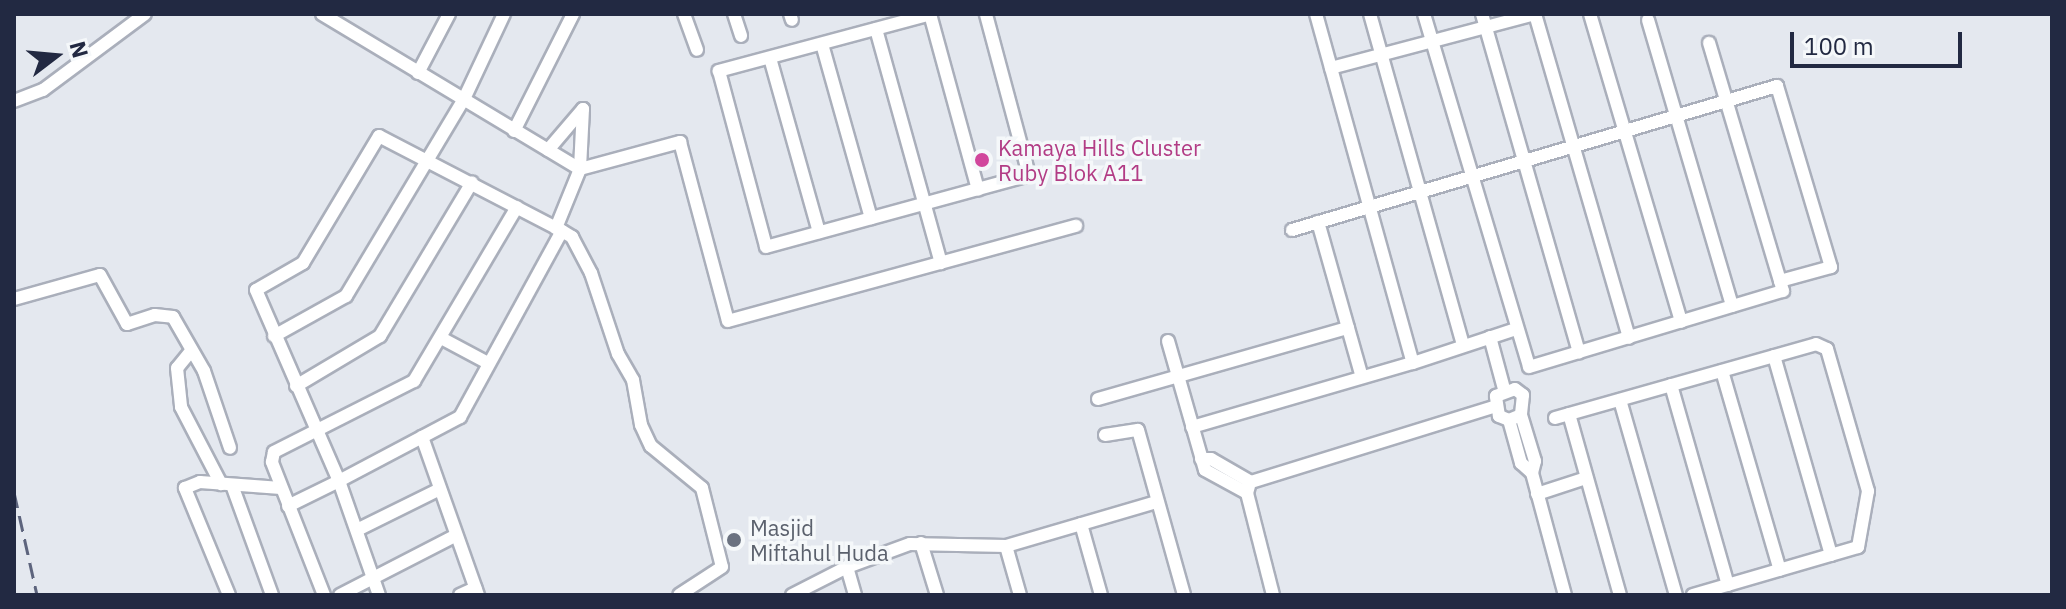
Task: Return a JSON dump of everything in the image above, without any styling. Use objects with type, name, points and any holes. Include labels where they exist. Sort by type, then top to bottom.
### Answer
[{"type":"street","points":[[14,101],[43,90],[145,14]]},
{"type":"street","points":[[322,14],[580,169],[680,142],[728,321],[1076,226]]},
{"type":"street","points":[[418,73],[448,14]]},
{"type":"street","points":[[274,336],[346,296],[464,99],[504,14]]},
{"type":"street","points":[[514,131],[573,14]]},
{"type":"street","points":[[684,14],[697,50]]},
{"type":"street","points":[[734,14],[741,36]]},
{"type":"street","points":[[978,190],[931,14],[719,71],[766,247],[924,205],[978,190],[1029,175],[986,14]]},
{"type":"street","points":[[1316,14],[1413,363]]},
{"type":"street","points":[[1370,14],[1417,193],[1463,345]]},
{"type":"street","points":[[1424,14],[1529,367],[1783,291],[1709,43]]},
{"type":"street","points":[[1331,68],[1432,41],[1484,20],[1535,14],[1629,338]]},
{"type":"street","points":[[1590,14],[1681,322]]},
{"type":"street","points":[[1484,20],[1579,352]]},
{"type":"street","points":[[1648,20],[1732,306]]},
{"type":"street","points":[[876,29],[941,263]]},
{"type":"street","points":[[822,44],[871,218]]},
{"type":"street","points":[[770,58],[819,232]]},
{"type":"street","points":[[1292,230],[1777,86],[1831,267],[1780,281]]},
{"type":"street","points":[[288,506],[460,417],[559,229],[580,169],[583,109],[548,150]]},
{"type":"street","points":[[379,595],[339,481],[256,290],[303,263],[375,140],[384,135],[572,237],[591,273],[618,354],[633,380],[641,425],[651,446],[697,481],[704,494],[709,531],[722,567],[679,595]]},
{"type":"street","points":[[296,386],[380,336],[472,182]]},
{"type":"street","points":[[324,595],[281,488],[274,452],[414,381],[443,339],[517,207]]},
{"type":"street","points":[[1318,222],[1362,377]]},
{"type":"street","points":[[14,299],[100,275],[123,321],[173,317],[188,335],[191,351],[204,371],[230,448]]},
{"type":"street","points":[[1098,399],[1348,328]]},
{"type":"street","points":[[1192,427],[1413,363],[1516,329]]},
{"type":"street","points":[[1168,341],[1205,470],[1249,488],[1494,407],[1504,389],[1490,337]]},
{"type":"street","points":[[443,339],[488,363]]},
{"type":"street","points":[[1555,418],[1816,344],[1827,349],[1868,491],[1858,547],[1693,595]]},
{"type":"street","points":[[191,351],[177,368],[181,407],[226,484],[272,595]]},
{"type":"street","points":[[1774,356],[1831,555]]},
{"type":"street","points":[[1722,371],[1780,570]]},
{"type":"street","points":[[1671,385],[1728,585]]},
{"type":"street","points":[[1504,389],[1523,395],[1515,418],[1521,463],[1532,473],[1565,595]]},
{"type":"street","points":[[1620,400],[1676,595]]},
{"type":"street","points":[[1494,407],[1515,418]]},
{"type":"street","points":[[1569,414],[1620,595]]},
{"type":"street","points":[[1105,435],[1138,430],[1184,595]]},
{"type":"street","points":[[422,437],[453,537],[476,592],[460,595]]},
{"type":"street","points":[[1537,494],[1586,478]]},
{"type":"street","points":[[229,595],[185,492],[187,484],[281,488]]},
{"type":"street","points":[[1249,488],[1273,595]]},
{"type":"street","points":[[357,530],[438,490]]},
{"type":"street","points":[[792,595],[847,567],[921,543],[1006,546],[1156,502]]},
{"type":"street","points":[[1081,524],[1101,595]]},
{"type":"street","points":[[340,595],[375,581],[453,537]]},
{"type":"street","points":[[921,543],[937,595]]},
{"type":"street","points":[[1006,546],[1020,595]]},
{"type":"street","points":[[847,567],[855,595]]},
{"type":"railway","points":[[14,492],[37,595]]},
{"type":"place","name":"Kamaya Hills Cluster Ruby Blok A11","points":[[982,160]]},
{"type":"place","name":"Masjid Miftahul Huda","points":[[734,540]]}]
